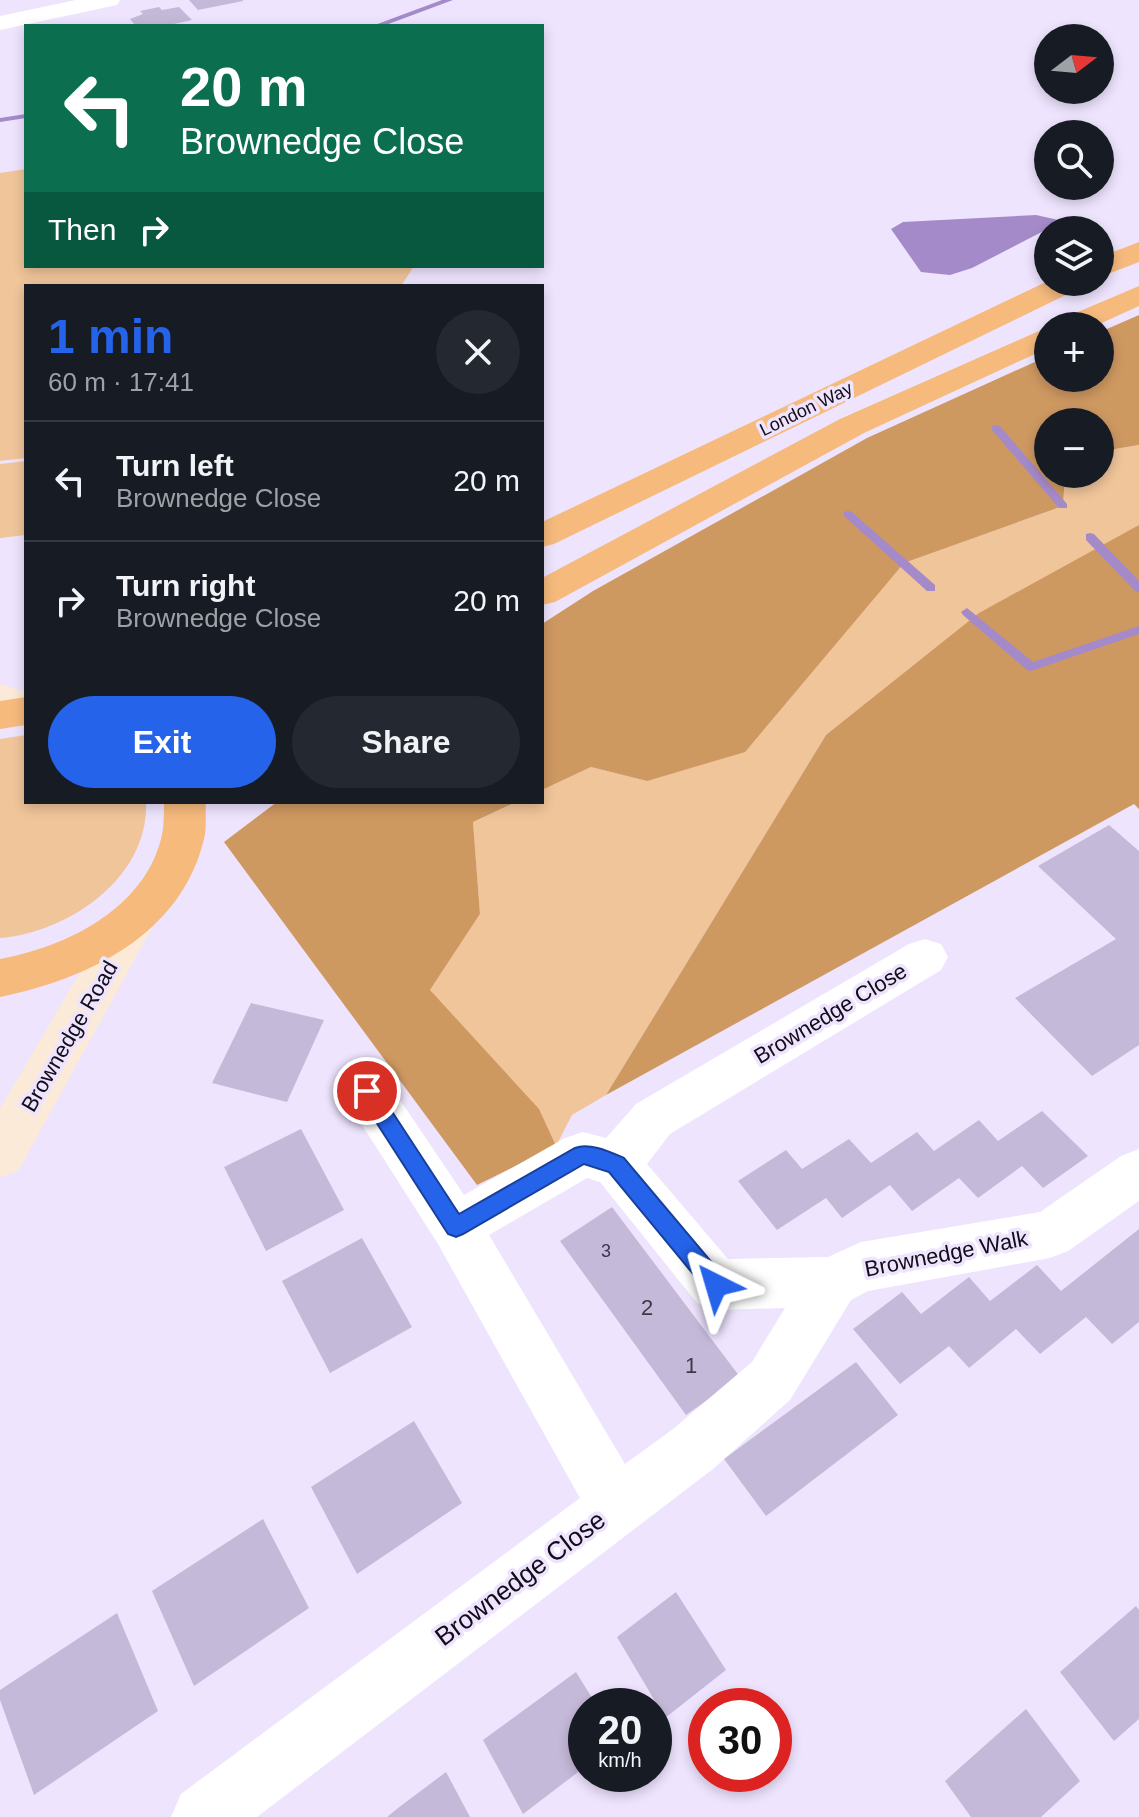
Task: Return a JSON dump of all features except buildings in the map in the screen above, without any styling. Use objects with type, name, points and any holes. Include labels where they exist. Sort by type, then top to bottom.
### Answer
[{"type":"highway","points":[[1114,262],[1139,251]]},
{"type":"highway","points":[[1101,312],[1139,295]]},
{"type":"highway","name":"London Way","points":[[544,535],[1041,296]]},
{"type":"highway","name":"London Way","points":[[544,592],[852,426],[1034,342]]},
{"type":"highway","points":[[0,715],[24,709]]},
{"type":"highway","points":[[0,978],[81,955],[136,917],[168,876],[180,854],[194,809]]},
{"type":"main road","points":[[0,698],[24,708]]},
{"type":"main road","name":"Brownedge Road","points":[[0,1155],[136,917]]},
{"type":"street","points":[[0,23],[109,0]]},
{"type":"street","name":"Brownedge Close","points":[[616,1164],[653,1119],[925,957]]},
{"type":"street","name":"Brownedge Close","points":[[204,1817],[617,1506],[456,1227],[367,1091]]},
{"type":"street","points":[[456,1227],[583,1154],[616,1164]]},
{"type":"street","name":"Brownedge Walk","points":[[616,1164],[716,1285],[832,1282],[861,1267],[1050,1234],[1139,1172]]},
{"type":"street","points":[[617,1506],[693,1449],[771,1381],[832,1282]]},
{"type":"shaded area","points":[[24,169],[24,268],[413,268],[402,284],[24,284],[24,458],[0,461],[0,173]]},
{"type":"shaded area","points":[[1036,215],[1040,216],[1034,216],[1034,236],[972,268],[950,275],[921,272],[891,229],[903,222]]},
{"type":"shaded area","points":[[1139,315],[1139,445],[1114,449],[1114,408],[1034,408],[1034,488],[1064,488],[1063,506],[904,563],[745,752],[647,781],[591,767],[544,789],[544,623],[593,591],[867,438],[1034,362],[1034,392],[1114,392],[1114,326]]},
{"type":"shaded area","points":[[1139,445],[1139,525],[826,735],[606,1095],[572,1115],[556,1146],[430,990],[480,914],[473,822],[512,804],[544,804],[544,789],[591,767],[647,781],[836,640],[904,563],[1063,506],[1064,488],[1114,488],[1114,449]]},
{"type":"shaded area","points":[[24,461],[24,535],[0,538],[0,464]]},
{"type":"shaded area","points":[[1139,525],[1139,809],[1134,804],[606,1095],[826,735],[979,613]]},
{"type":"shaded area","points":[[24,735],[24,804],[146,804],[143,829],[134,854],[120,876],[100,896],[53,925],[0,938],[0,739]]},
{"type":"shaded area","points":[[274,804],[512,804],[473,822],[480,914],[430,990],[539,1109],[556,1146],[477,1185],[224,842]]},
{"type":"waterway","points":[[382,24],[449,0]]},
{"type":"waterway","points":[[0,120],[24,116]]},
{"type":"waterway","points":[[996,428],[1063,506]]},
{"type":"waterway","points":[[848,514],[931,588]]},
{"type":"waterway","points":[[1090,537],[1139,588]]},
{"type":"waterway","points":[[967,612],[1031,667],[1139,630]]},
{"type":"route","points":[[367,1091],[456,1227],[583,1154],[616,1164],[716,1285]]}]
